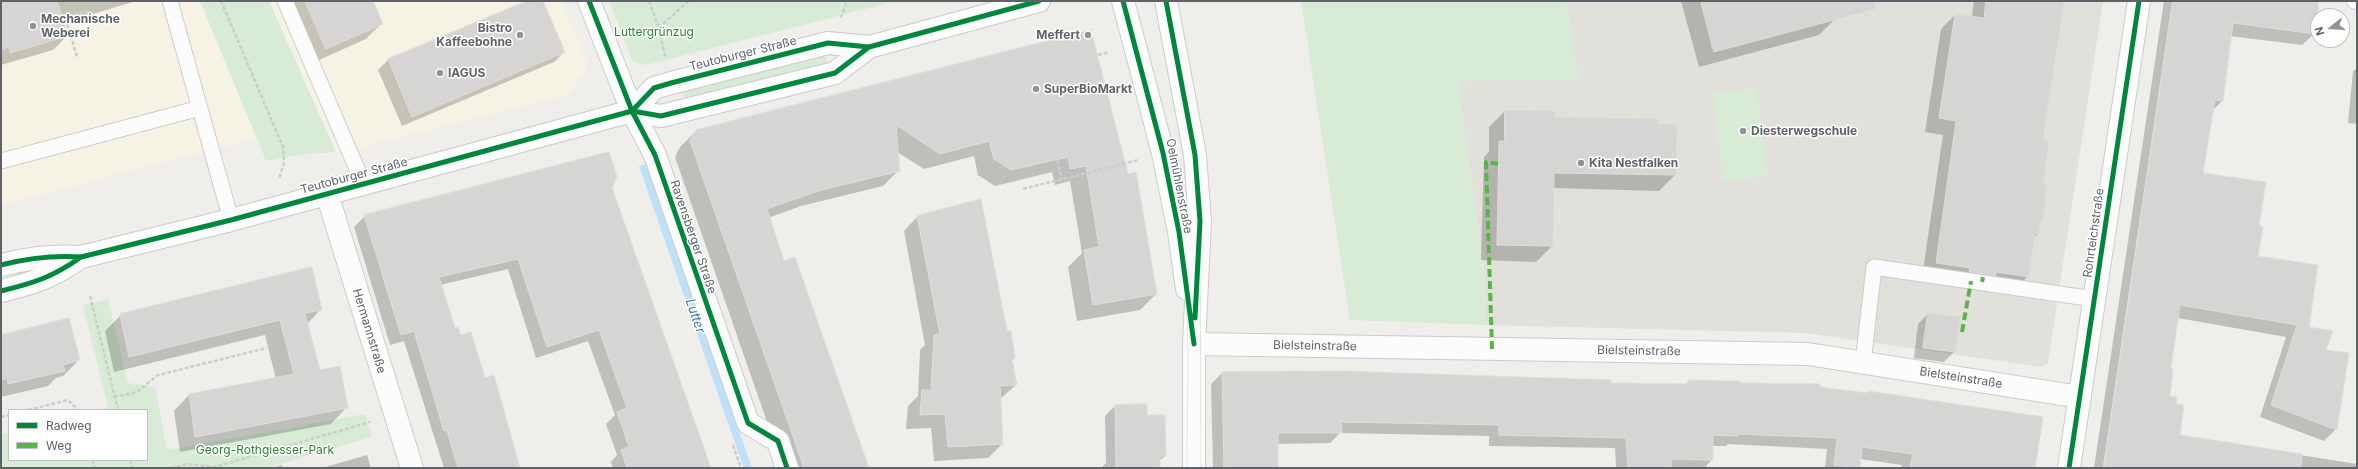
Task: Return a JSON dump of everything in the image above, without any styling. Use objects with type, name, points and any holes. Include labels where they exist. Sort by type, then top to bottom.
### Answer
[{"type":"street","name":"Ravensberger Straße","points":[[589,1],[632,111],[655,154],[748,423],[778,441],[787,468]]},
{"type":"street","name":"Teutoburger Straße","points":[[1,291],[48,278],[81,257],[269,210],[363,183],[632,111],[662,116],[835,73],[869,48],[1039,1]]},
{"type":"street","name":"Oelmühlenstraße","points":[[1123,1],[1164,154],[1179,232],[1194,344]]},
{"type":"street","name":"Oelmühlenstraße","points":[[1166,1],[1195,155],[1200,221],[1194,344],[1194,468]]},
{"type":"street","name":"Rohrteichstraße","points":[[2069,468],[2139,1]]},
{"type":"street","name":"Teutoburger Straße","points":[[632,111],[654,88],[671,83],[828,43],[869,48]]},
{"type":"street","name":"Hermannstraße","points":[[327,194],[412,468]]},
{"type":"street","name":"Teutoburger Straße","points":[[1,265],[58,255],[81,257]]},
{"type":"street","name":"Bielsteinstraße","points":[[1194,344],[1808,354],[2080,397]]},
{"type":"lane","points":[[170,1],[231,220]]},
{"type":"lane","points":[[285,1],[363,183]]},
{"type":"lane","points":[[1,161],[200,108]]},
{"type":"lane","points":[[1863,363],[1874,267],[2094,299]]},
{"type":"path","points":[[221,1],[283,147],[284,163],[269,210]]},
{"type":"path","points":[[649,1],[659,28],[671,83]]},
{"type":"path","points":[[659,28],[688,1]]},
{"type":"path","points":[[64,14],[65,17],[86,11],[88,17],[67,23],[77,57]]},
{"type":"path","points":[[1098,55],[1116,50]]},
{"type":"path","points":[[1023,189],[1164,154]]},
{"type":"path","points":[[1057,160],[1062,180]]},
{"type":"path","points":[[90,296],[118,409]]},
{"type":"path","points":[[114,397],[137,392],[158,375],[266,348]]},
{"type":"path","points":[[32,409],[68,400],[77,409]]},
{"type":"path","points":[[171,468],[188,464],[215,467],[395,415]]},
{"type":"shaded area","points":[[1,1],[200,1],[256,138],[1,205]]},
{"type":"shaded area","points":[[269,1],[561,1],[587,63],[586,71],[568,94],[559,97],[368,146],[336,152]]},
{"type":"shaded area","points":[[1566,1],[2103,1],[2048,363],[2042,367],[1805,333],[1486,325],[1485,276],[1457,80],[1578,80]]},
{"type":"green space","points":[[200,1],[269,1],[336,152],[296,155],[266,161]]},
{"type":"green space","name":"Luttergrünzug","points":[[609,1],[897,1],[646,65],[633,62]]},
{"type":"green space","points":[[1301,1],[1566,1],[1578,80],[1457,81],[1485,276],[1486,325],[1350,320]]},
{"type":"green space","points":[[824,55],[827,59],[825,65],[685,101],[682,90]]},
{"type":"green space","points":[[1757,88],[1768,176],[1723,181],[1713,93]]},
{"type":"green space","name":"Georg-Rothgiesser-Park","points":[[108,299],[128,383],[155,387],[167,450],[365,414],[372,437],[267,468],[1,468],[1,434],[8,432],[8,461],[148,461],[148,409],[101,409],[108,407],[83,305]]},
{"type":"water","name":"Lutter","points":[[646,164],[752,468],[744,468],[729,426],[639,166]]},
{"type":"building","name":"Mechanische Weberei","points":[[1,1],[57,1],[68,36],[10,53],[9,47],[1,50]]},
{"type":"building","points":[[305,1],[373,1],[383,24],[326,49]]},
{"type":"building","points":[[527,1],[543,1],[565,52],[412,117],[388,59]]},
{"type":"building","points":[[1701,1],[1874,1],[1875,9],[1714,52]]},
{"type":"building","points":[[1986,1],[2064,1],[2043,140],[2049,141],[2043,185],[2047,185],[2043,219],[2041,218],[2039,234],[2035,233],[2029,277],[1996,272],[1996,276],[1969,272],[1970,268],[1936,263],[1956,121],[1939,118],[1955,14],[1984,18]]},
{"type":"building","points":[[2173,1],[2319,1],[2318,8],[2310,8],[2310,33],[2233,23],[2223,101],[2215,100],[2203,173],[2266,182],[2259,226],[2263,227],[2258,256],[2318,265],[2309,327],[2333,331],[2326,350],[2349,353],[2337,430],[2271,405],[2297,325],[2180,305],[2171,368],[2173,369],[2170,396],[2177,397],[2176,404],[2184,405],[2180,435],[2302,454],[2301,468],[2116,468],[2104,466]]},
{"type":"building","points":[[1091,30],[1128,174],[1136,172],[1157,294],[1093,305],[1084,250],[1099,247],[1086,166],[1070,169],[1068,157],[1011,170],[994,159],[989,141],[940,154],[896,125],[900,171],[818,191],[767,209],[784,261],[795,257],[869,468],[804,468],[690,141],[696,130]]},
{"type":"building","points":[[1505,110],[1555,111],[1555,117],[1658,119],[1657,124],[1677,124],[1676,175],[1554,173],[1553,246],[1497,245],[1499,141],[1504,141]]},
{"type":"building","points":[[609,152],[617,177],[612,188],[711,468],[627,468],[621,450],[629,447],[617,412],[627,408],[599,330],[547,347],[518,259],[439,277],[455,328],[458,327],[461,335],[471,332],[485,378],[494,375],[520,468],[458,468],[447,430],[444,431],[414,331],[401,335],[364,215]]},
{"type":"building","points":[[981,199],[1007,331],[1011,331],[1015,358],[1012,360],[1017,385],[1000,386],[1003,444],[948,447],[945,414],[920,415],[922,390],[931,390],[934,335],[940,334],[917,216]]},
{"type":"building","points":[[312,267],[322,310],[305,313],[320,370],[340,366],[348,408],[195,437],[189,394],[294,374],[280,320],[129,357],[120,314]]},
{"type":"building","points":[[1928,313],[1961,317],[1955,352],[1923,348]]},
{"type":"building","points":[[69,318],[80,360],[63,365],[65,371],[8,384],[7,378],[1,380],[1,335]]},
{"type":"building","points":[[1341,371],[1611,380],[1611,383],[1688,384],[1688,380],[1740,381],[1740,383],[1820,384],[1820,387],[1867,393],[1868,391],[2043,417],[2035,468],[1910,468],[1913,454],[1862,447],[1860,468],[1856,468],[1834,465],[1837,438],[1738,434],[1738,436],[1713,435],[1713,460],[1672,459],[1671,468],[1628,468],[1626,438],[1499,435],[1499,425],[1341,422],[1342,433],[1278,433],[1278,468],[1224,468],[1222,372]]},
{"type":"building","points":[[1147,404],[1147,415],[1165,415],[1166,456],[1160,456],[1160,468],[1116,468],[1115,405]]},
{"type":"tram line","points":[[1124,1],[1161,140],[1169,176],[1181,247],[1187,306],[1187,468]]},
{"type":"tram line","points":[[1165,1],[1195,155],[1200,221],[1201,468]]},
{"type":"marked path","points":[[1492,349],[1486,162],[1498,164]]},
{"type":"marked path","points":[[1982,282],[1983,277]]},
{"type":"marked path","points":[[1962,332],[1971,281]]},
{"type":"cycle path","points":[[589,1],[632,111],[655,155],[748,423],[778,441],[787,468]]},
{"type":"cycle path","points":[[632,111],[654,88],[671,83],[828,43],[869,47],[1039,1]]},
{"type":"cycle path","points":[[1123,1],[1163,153],[1179,232],[1194,344]]},
{"type":"cycle path","points":[[1166,1],[1195,155],[1200,221],[1195,318]]},
{"type":"cycle path","points":[[2069,468],[2139,1]]},
{"type":"cycle path","points":[[1,265],[60,256],[81,257],[231,220],[632,111],[661,116],[835,73],[869,47]]},
{"type":"cycle path","points":[[1,291],[43,278],[61,270],[81,257]]},
{"type":"place","name":"Mechanische Weberei","points":[[33,26]]},
{"type":"place","name":"Bistro Kaffeebohne","points":[[520,35]]},
{"type":"place","name":"Meffert","points":[[1088,35]]},
{"type":"place","name":"IAGUS","points":[[440,73]]},
{"type":"place","name":"SuperBioMarkt","points":[[1036,89]]},
{"type":"place","name":"Diesterwegschule","points":[[1743,131]]},
{"type":"place","name":"Kita Nestfalken","points":[[1581,163]]}]
